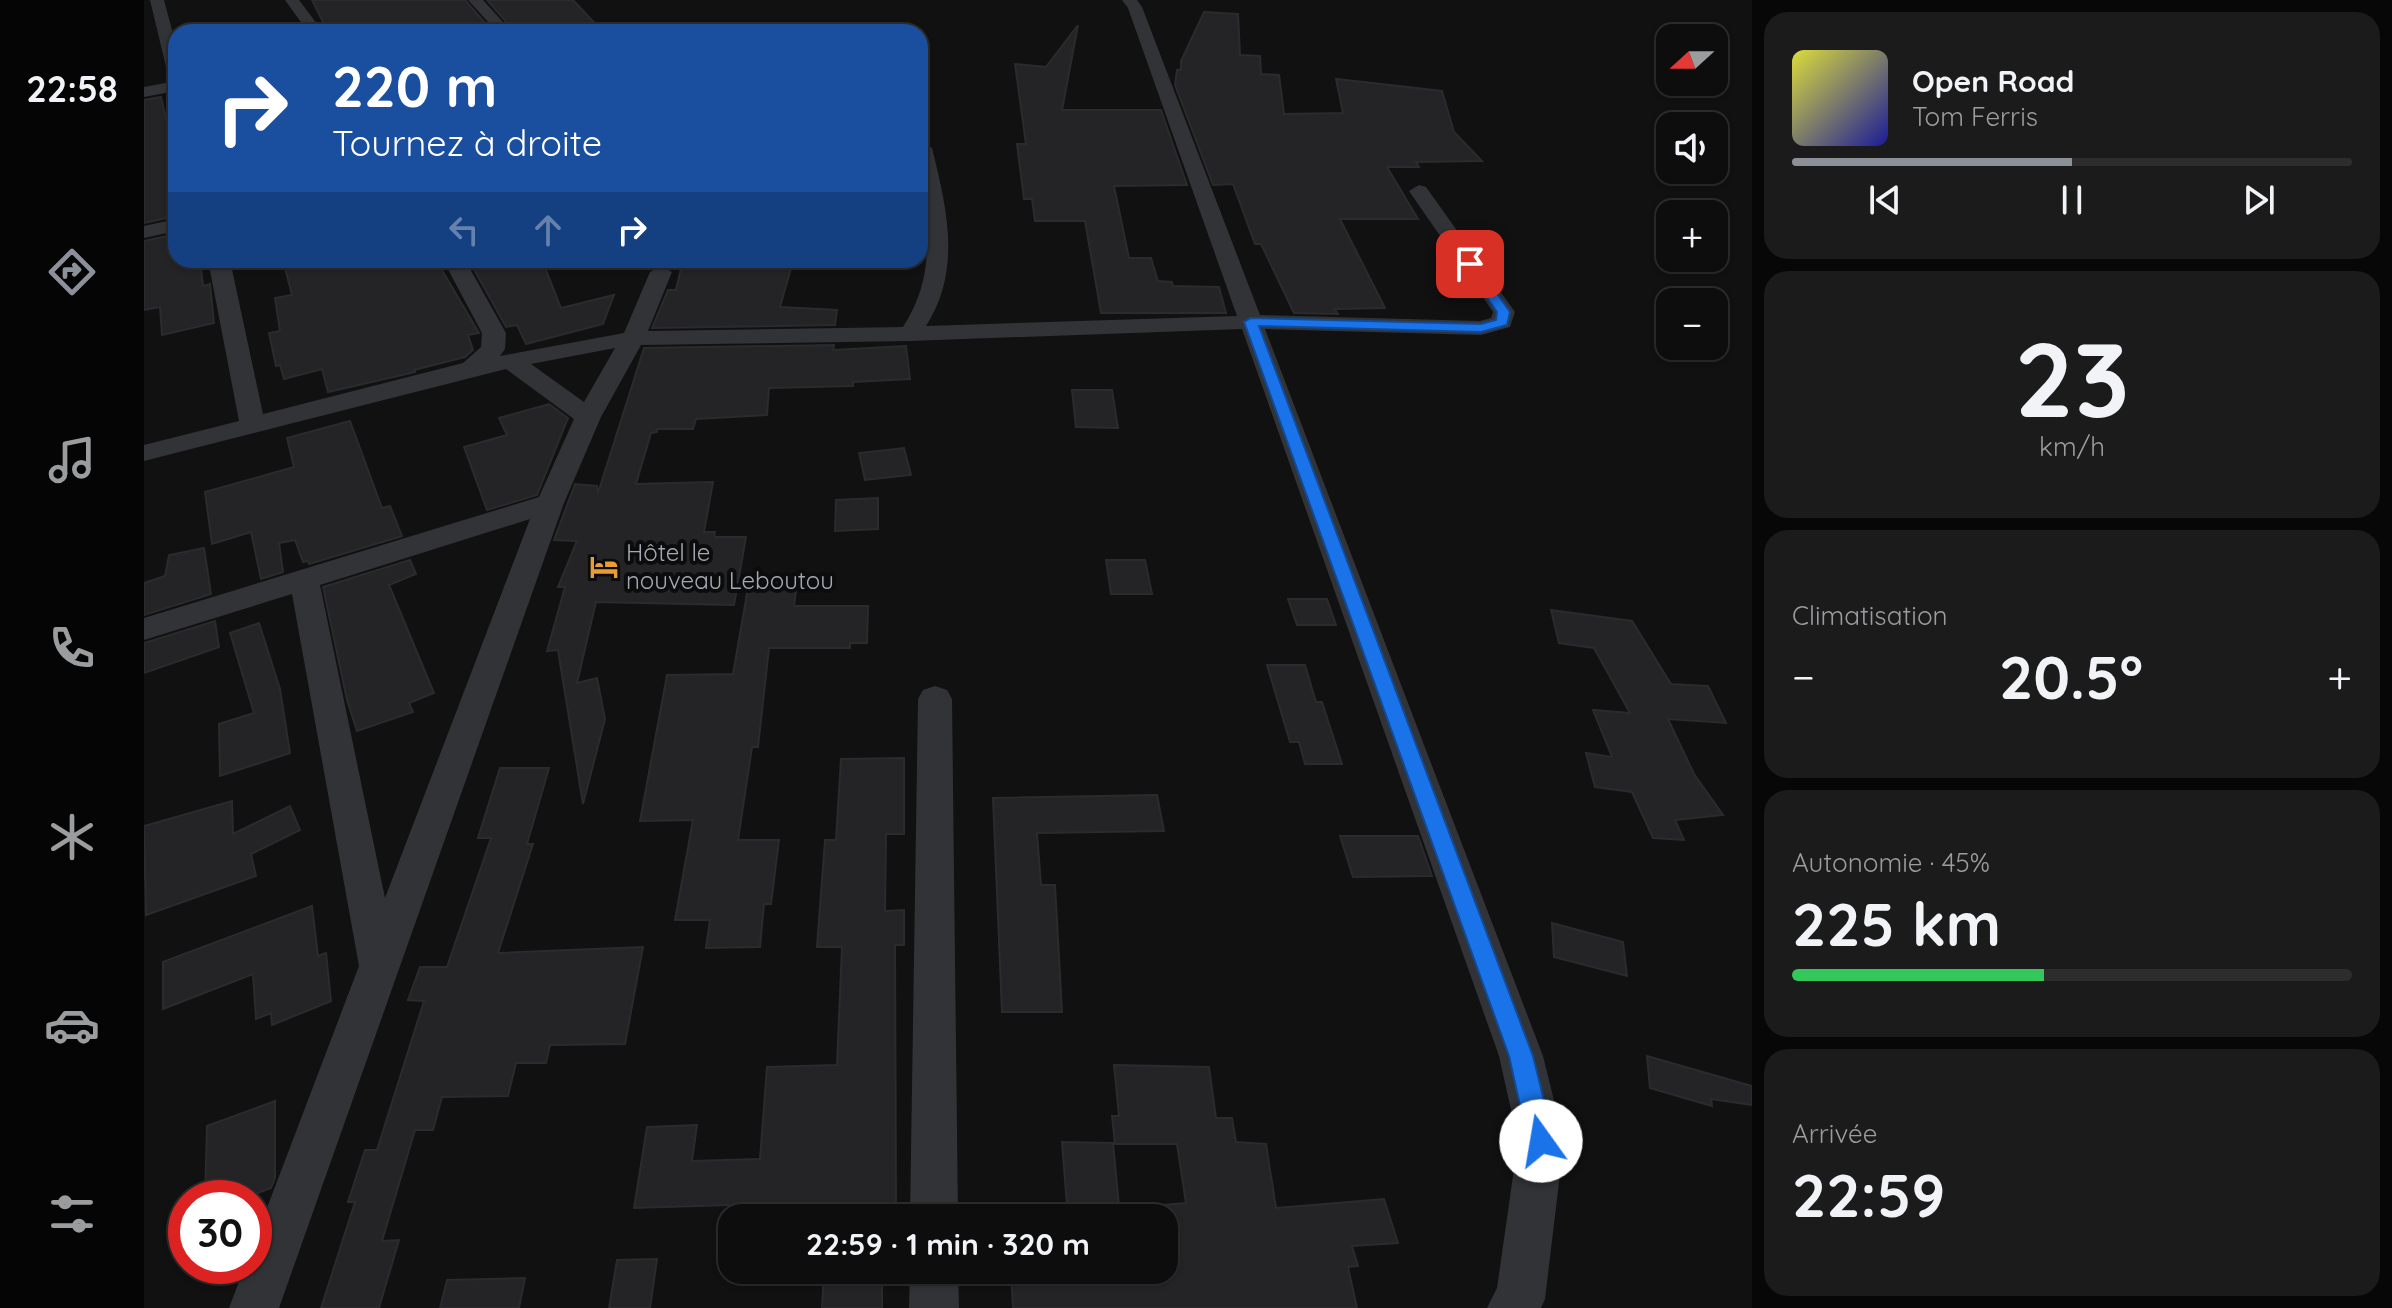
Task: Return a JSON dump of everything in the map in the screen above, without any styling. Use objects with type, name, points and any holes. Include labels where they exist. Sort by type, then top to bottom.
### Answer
[{"type":"street","points":[[157,0],[168,43]]},
{"type":"street","points":[[292,0],[310,24]]},
{"type":"street","points":[[475,0],[498,24]]},
{"type":"street","points":[[1129,0],[1135,7],[1521,1056],[1541,1141],[1520,1299],[1512,1308]]},
{"type":"street","points":[[144,92],[168,88]]},
{"type":"street","points":[[910,334],[923,317],[934,289],[940,237],[941,219],[928,168]]},
{"type":"street","points":[[144,453],[472,368],[633,338],[910,334],[1251,322],[1481,328],[1502,322],[1504,312],[1419,191]]},
{"type":"street","points":[[144,232],[168,227]]},
{"type":"street","points":[[221,268],[252,424]]},
{"type":"street","points":[[458,268],[494,333],[493,349],[472,368]]},
{"type":"street","points":[[254,1308],[550,503],[588,417],[633,338],[661,272]]},
{"type":"street","points":[[511,361],[588,417]]},
{"type":"street","points":[[144,629],[550,503]]},
{"type":"street","points":[[304,579],[380,967]]},
{"type":"street","points":[[934,1204],[935,699]]},
{"type":"street","points":[[934,1284],[934,1308]]},
{"type":"building","points":[[312,0],[465,0],[486,24],[324,24]]},
{"type":"building","points":[[487,0],[573,0],[596,24],[508,24]]},
{"type":"building","points":[[1204,12],[1238,14],[1240,55],[1260,56],[1261,74],[1279,75],[1284,114],[1343,113],[1336,79],[1442,91],[1454,132],[1482,161],[1416,162],[1419,167],[1387,167],[1418,219],[1340,219],[1385,308],[1335,309],[1338,314],[1294,313],[1261,244],[1255,244],[1233,184],[1213,185],[1175,85],[1177,70],[1181,70],[1181,61]]},
{"type":"building","points":[[1078,25],[1062,110],[1161,110],[1187,185],[1114,186],[1129,258],[1151,258],[1158,281],[1172,282],[1173,286],[1219,287],[1226,313],[1101,313],[1085,221],[1035,221],[1032,199],[1024,199],[1017,144],[1026,144],[1015,64],[1046,67]]},
{"type":"building","points":[[161,97],[168,127],[168,218],[144,223],[144,100]]},
{"type":"building","points":[[168,236],[168,268],[201,268],[203,286],[210,284],[214,323],[162,335],[160,307],[144,310],[144,241]]},
{"type":"building","points":[[285,268],[441,268],[479,333],[468,335],[473,350],[465,357],[328,392],[322,369],[284,379],[280,365],[276,366],[269,333],[280,331],[275,298],[292,295]]},
{"type":"building","points":[[473,268],[545,268],[561,308],[614,295],[603,324],[526,344],[517,325],[506,327]]},
{"type":"building","points":[[681,268],[791,268],[780,307],[837,310],[835,325],[652,328],[668,290],[676,290]]},
{"type":"building","points":[[834,345],[833,350],[906,346],[910,379],[853,382],[853,386],[769,388],[767,415],[696,419],[693,429],[657,429],[657,432],[651,433],[636,484],[713,482],[704,532],[715,532],[714,537],[746,537],[734,605],[596,602],[577,683],[597,678],[605,719],[583,804],[558,650],[547,651],[565,587],[558,587],[577,541],[554,540],[575,484],[597,486],[598,493],[644,348]]},
{"type":"building","points":[[1072,390],[1112,390],[1118,428],[1076,427]]},
{"type":"building","points":[[549,404],[568,418],[537,495],[487,510],[464,447],[507,435],[499,418]]},
{"type":"building","points":[[350,421],[382,508],[390,506],[402,536],[309,564],[308,561],[303,562],[295,540],[279,543],[283,572],[261,579],[251,532],[212,544],[205,492],[294,467],[287,438]]},
{"type":"building","points":[[904,448],[911,475],[865,480],[859,453]]},
{"type":"building","points":[[878,498],[878,529],[835,531],[836,500]]},
{"type":"building","points":[[204,548],[211,594],[144,615],[144,583],[165,576],[169,555]]},
{"type":"building","points":[[410,560],[416,574],[389,585],[434,693],[409,703],[413,712],[357,731],[347,700],[323,587]]},
{"type":"building","points":[[1106,560],[1145,560],[1152,594],[1111,594]]},
{"type":"building","points":[[749,582],[797,582],[794,606],[868,606],[867,643],[850,643],[850,648],[769,648],[758,747],[752,747],[738,840],[779,840],[771,904],[764,904],[760,947],[706,948],[710,920],[675,920],[693,820],[640,821],[667,675],[733,674]]},
{"type":"building","points":[[1288,599],[1327,599],[1336,625],[1297,625]]},
{"type":"building","points":[[1551,610],[1632,621],[1671,684],[1708,686],[1726,723],[1668,719],[1694,774],[1723,815],[1675,820],[1684,840],[1653,838],[1632,792],[1595,787],[1586,753],[1612,757],[1593,710],[1630,713],[1594,648],[1559,643]]},
{"type":"building","points":[[215,621],[219,647],[144,673],[144,643]]},
{"type":"building","points":[[259,623],[280,689],[290,753],[220,776],[219,724],[254,713],[230,633]]},
{"type":"building","points":[[1267,665],[1305,665],[1316,702],[1322,702],[1342,764],[1305,764],[1299,742],[1290,742]]},
{"type":"building","points":[[904,758],[904,834],[886,834],[885,911],[904,910],[904,945],[895,945],[896,1204],[718,1204],[634,1208],[647,1127],[697,1125],[692,1161],[760,1159],[767,1067],[837,1065],[842,947],[817,947],[825,840],[836,840],[841,759]]},
{"type":"building","points":[[500,768],[549,768],[527,844],[533,844],[498,953],[643,947],[625,1044],[550,1045],[546,1063],[516,1063],[508,1096],[442,1097],[433,1130],[415,1130],[382,1241],[399,1240],[379,1308],[321,1308],[355,1202],[348,1202],[365,1150],[377,1150],[424,1001],[408,1000],[420,967],[447,967],[491,838],[478,838]]},
{"type":"building","points":[[1157,795],[1164,831],[1037,833],[1041,885],[1055,885],[1062,1012],[1002,1012],[993,798]]},
{"type":"building","points":[[232,801],[233,834],[290,806],[300,830],[251,854],[256,876],[146,915],[144,826]]},
{"type":"building","points":[[1340,836],[1418,836],[1432,876],[1353,877]]},
{"type":"building","points":[[312,906],[318,956],[326,953],[331,1001],[272,1025],[271,1013],[256,1019],[253,974],[163,1009],[163,962]]},
{"type":"building","points":[[1552,923],[1623,942],[1627,976],[1554,957]]},
{"type":"building","points":[[1647,1056],[1752,1086],[1752,1105],[1711,1099],[1712,1106],[1650,1088]]},
{"type":"building","points":[[1114,1065],[1209,1067],[1216,1118],[1232,1118],[1236,1142],[1266,1144],[1276,1208],[1384,1199],[1398,1243],[1352,1246],[1358,1266],[1348,1267],[1357,1308],[1013,1308],[1012,1284],[1178,1284],[1178,1204],[1175,1204],[1186,1203],[1177,1144],[1115,1144],[1112,1116],[1119,1116]]},
{"type":"building","points":[[275,1101],[275,1178],[272,1186],[272,1180],[206,1180],[207,1126]]},
{"type":"building","points":[[1062,1142],[1113,1143],[1119,1204],[1067,1204]]},
{"type":"building","points":[[657,1259],[650,1308],[609,1308],[617,1260]]},
{"type":"building","points":[[525,1278],[519,1308],[440,1308],[447,1280]]},
{"type":"building","points":[[823,1284],[882,1284],[882,1308],[822,1308]]},
{"type":"place","name":"Hôtel le nouveau Leboutou","points":[[604,567]]},
{"type":"route","points":[[1470,264],[1504,312],[1502,322],[1481,328],[1251,322],[1521,1056],[1541,1141]]}]
